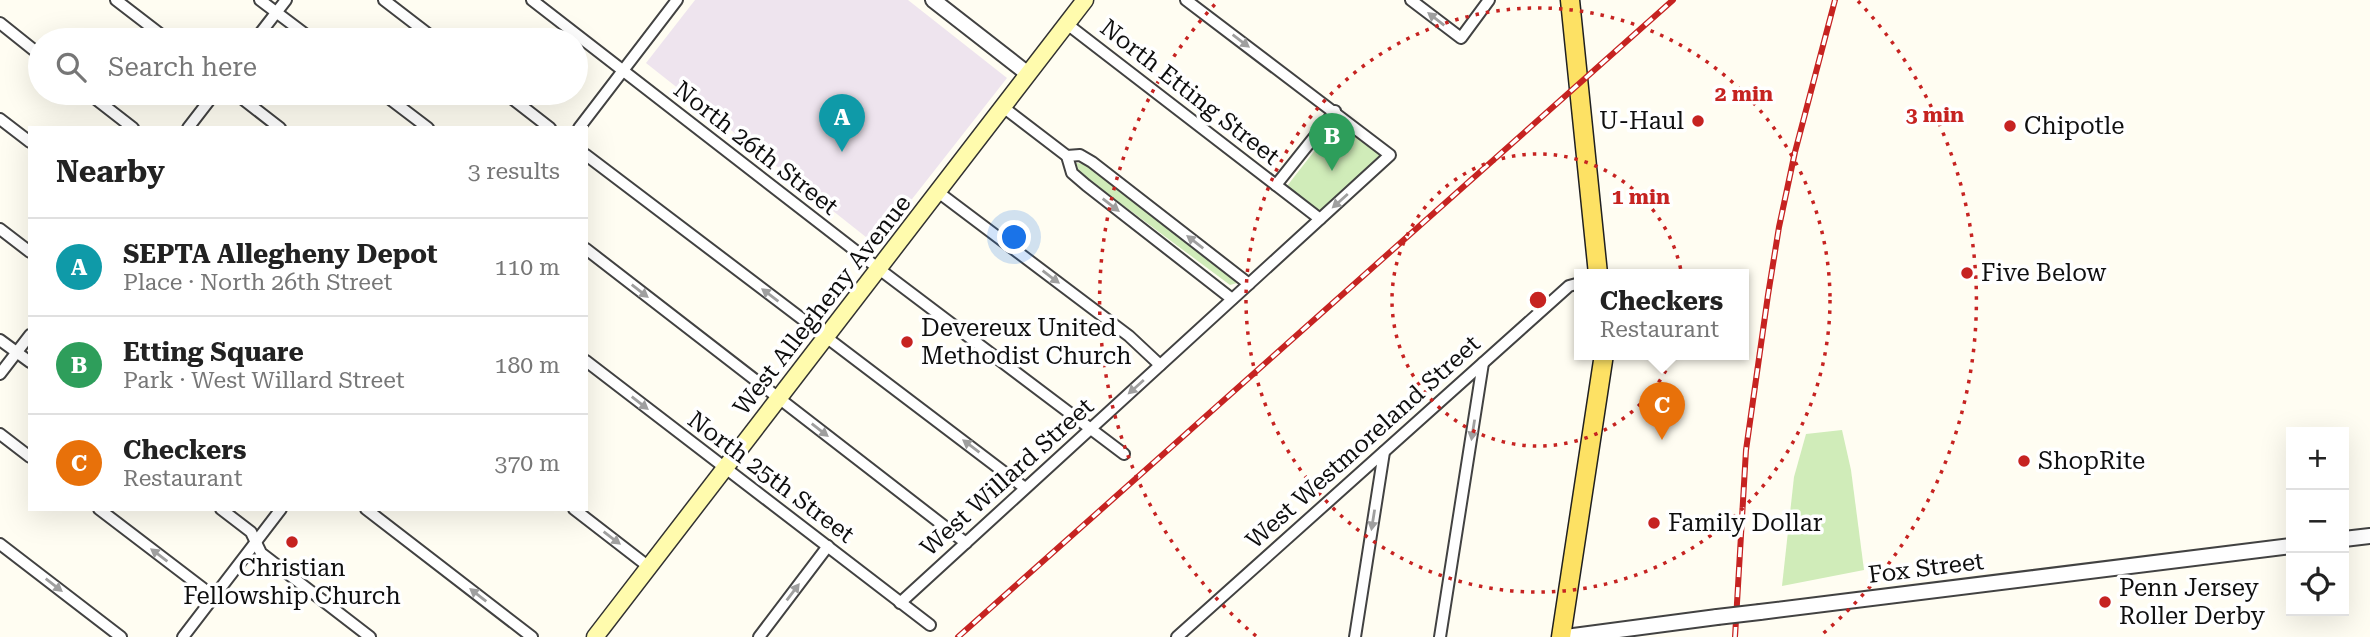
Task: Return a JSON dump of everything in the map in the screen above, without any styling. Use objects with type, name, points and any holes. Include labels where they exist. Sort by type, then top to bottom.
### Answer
[{"type":"main road","points":[[1570,0],[1597,269]]},
{"type":"main road","name":"West Allegheny Avenue","points":[[595,637],[1067,23],[1078,3]]},
{"type":"main road","points":[[1563,637],[1603,360]]},
{"type":"street","points":[[116,0],[152,28]]},
{"type":"street","points":[[260,0],[297,28]]},
{"type":"street","points":[[264,28],[286,0]]},
{"type":"street","points":[[384,0],[420,28]]},
{"type":"street","name":"North 26th Street","points":[[532,0],[567,28]]},
{"type":"street","points":[[581,126],[677,0]]},
{"type":"street","points":[[933,0],[1028,74]]},
{"type":"street","points":[[1186,0],[1335,111],[1276,185]]},
{"type":"street","points":[[1411,0],[1461,38],[1489,0]]},
{"type":"street","points":[[0,23],[28,45]]},
{"type":"street","name":"North Etting Street","points":[[1067,23],[1320,219]]},
{"type":"street","name":"North 26th Street","points":[[588,45],[1124,454]]},
{"type":"street","points":[[103,105],[129,126]]},
{"type":"street","points":[[190,126],[206,105]]},
{"type":"street","points":[[250,105],[277,126]]},
{"type":"street","points":[[398,105],[425,126]]},
{"type":"street","points":[[520,105],[547,126]]},
{"type":"street","points":[[1003,107],[1067,156],[1072,173],[1086,185],[1232,299]]},
{"type":"street","name":"West Willard Street","points":[[900,603],[1390,155],[1335,111]]},
{"type":"street","points":[[0,119],[28,140]]},
{"type":"street","points":[[1067,156],[1080,155],[1092,162],[1249,284]]},
{"type":"street","points":[[588,157],[1025,488]]},
{"type":"street","points":[[937,192],[1129,336],[1160,365]]},
{"type":"street","points":[[0,229],[28,250]]},
{"type":"street","points":[[588,251],[966,543]]},
{"type":"street","name":"West Westmoreland Street","points":[[1177,637],[1569,286],[1574,285]]},
{"type":"street","points":[[0,374],[28,337]]},
{"type":"street","points":[[0,340],[28,361]]},
{"type":"street","name":"North 25th Street","points":[[588,363],[930,625]]},
{"type":"street","points":[[1440,637],[1483,363]]},
{"type":"street","points":[[0,434],[28,455]]},
{"type":"street","points":[[1355,637],[1384,452]]},
{"type":"street","points":[[102,511],[213,596]]},
{"type":"street","points":[[224,511],[251,531],[261,553],[370,637]]},
{"type":"street","points":[[183,637],[279,511]]},
{"type":"street","points":[[369,511],[532,637]]},
{"type":"street","points":[[577,511],[649,567]]},
{"type":"street","points":[[2349,539],[2370,536]]},
{"type":"street","points":[[0,544],[121,637]]},
{"type":"street","points":[[760,637],[828,546]]},
{"type":"street","name":"Fox Street","points":[[1563,637],[2286,547]]},
{"type":"shaded area","points":[[695,0],[908,0],[1007,78],[876,245],[646,63]]},
{"type":"green space","points":[[1337,122],[1381,156],[1321,212],[1287,186]]},
{"type":"green space","points":[[1076,163],[1087,164],[1236,276],[1237,283],[1230,285],[1080,173]]},
{"type":"green space","points":[[1842,430],[1851,470],[1864,570],[1782,586],[1794,477],[1806,434]]},
{"type":"railway","points":[[958,637],[1673,0]]},
{"type":"railway","points":[[1735,637],[1746,450],[1768,295],[1795,152],[1835,0]]},
{"type":"place","name":"U-Haul","points":[[1698,121]]},
{"type":"place","name":"Chipotle","points":[[2010,126]]},
{"type":"place","name":"SEPTA Allegheny Depot","points":[[842,152]]},
{"type":"place","name":"Etting Square","points":[[1332,171]]},
{"type":"place","name":"Five Below","points":[[1967,273]]},
{"type":"place","name":"Devereux United Methodist Church","points":[[907,342]]},
{"type":"place","name":"Checkers","points":[[1662,440]]},
{"type":"place","name":"ShopRite","points":[[2024,461]]},
{"type":"place","name":"Family Dollar","points":[[1654,523]]},
{"type":"place","name":"Christian Fellowship Church","points":[[292,542]]},
{"type":"place","name":"Penn Jersey Roller Derby","points":[[2105,602]]}]
